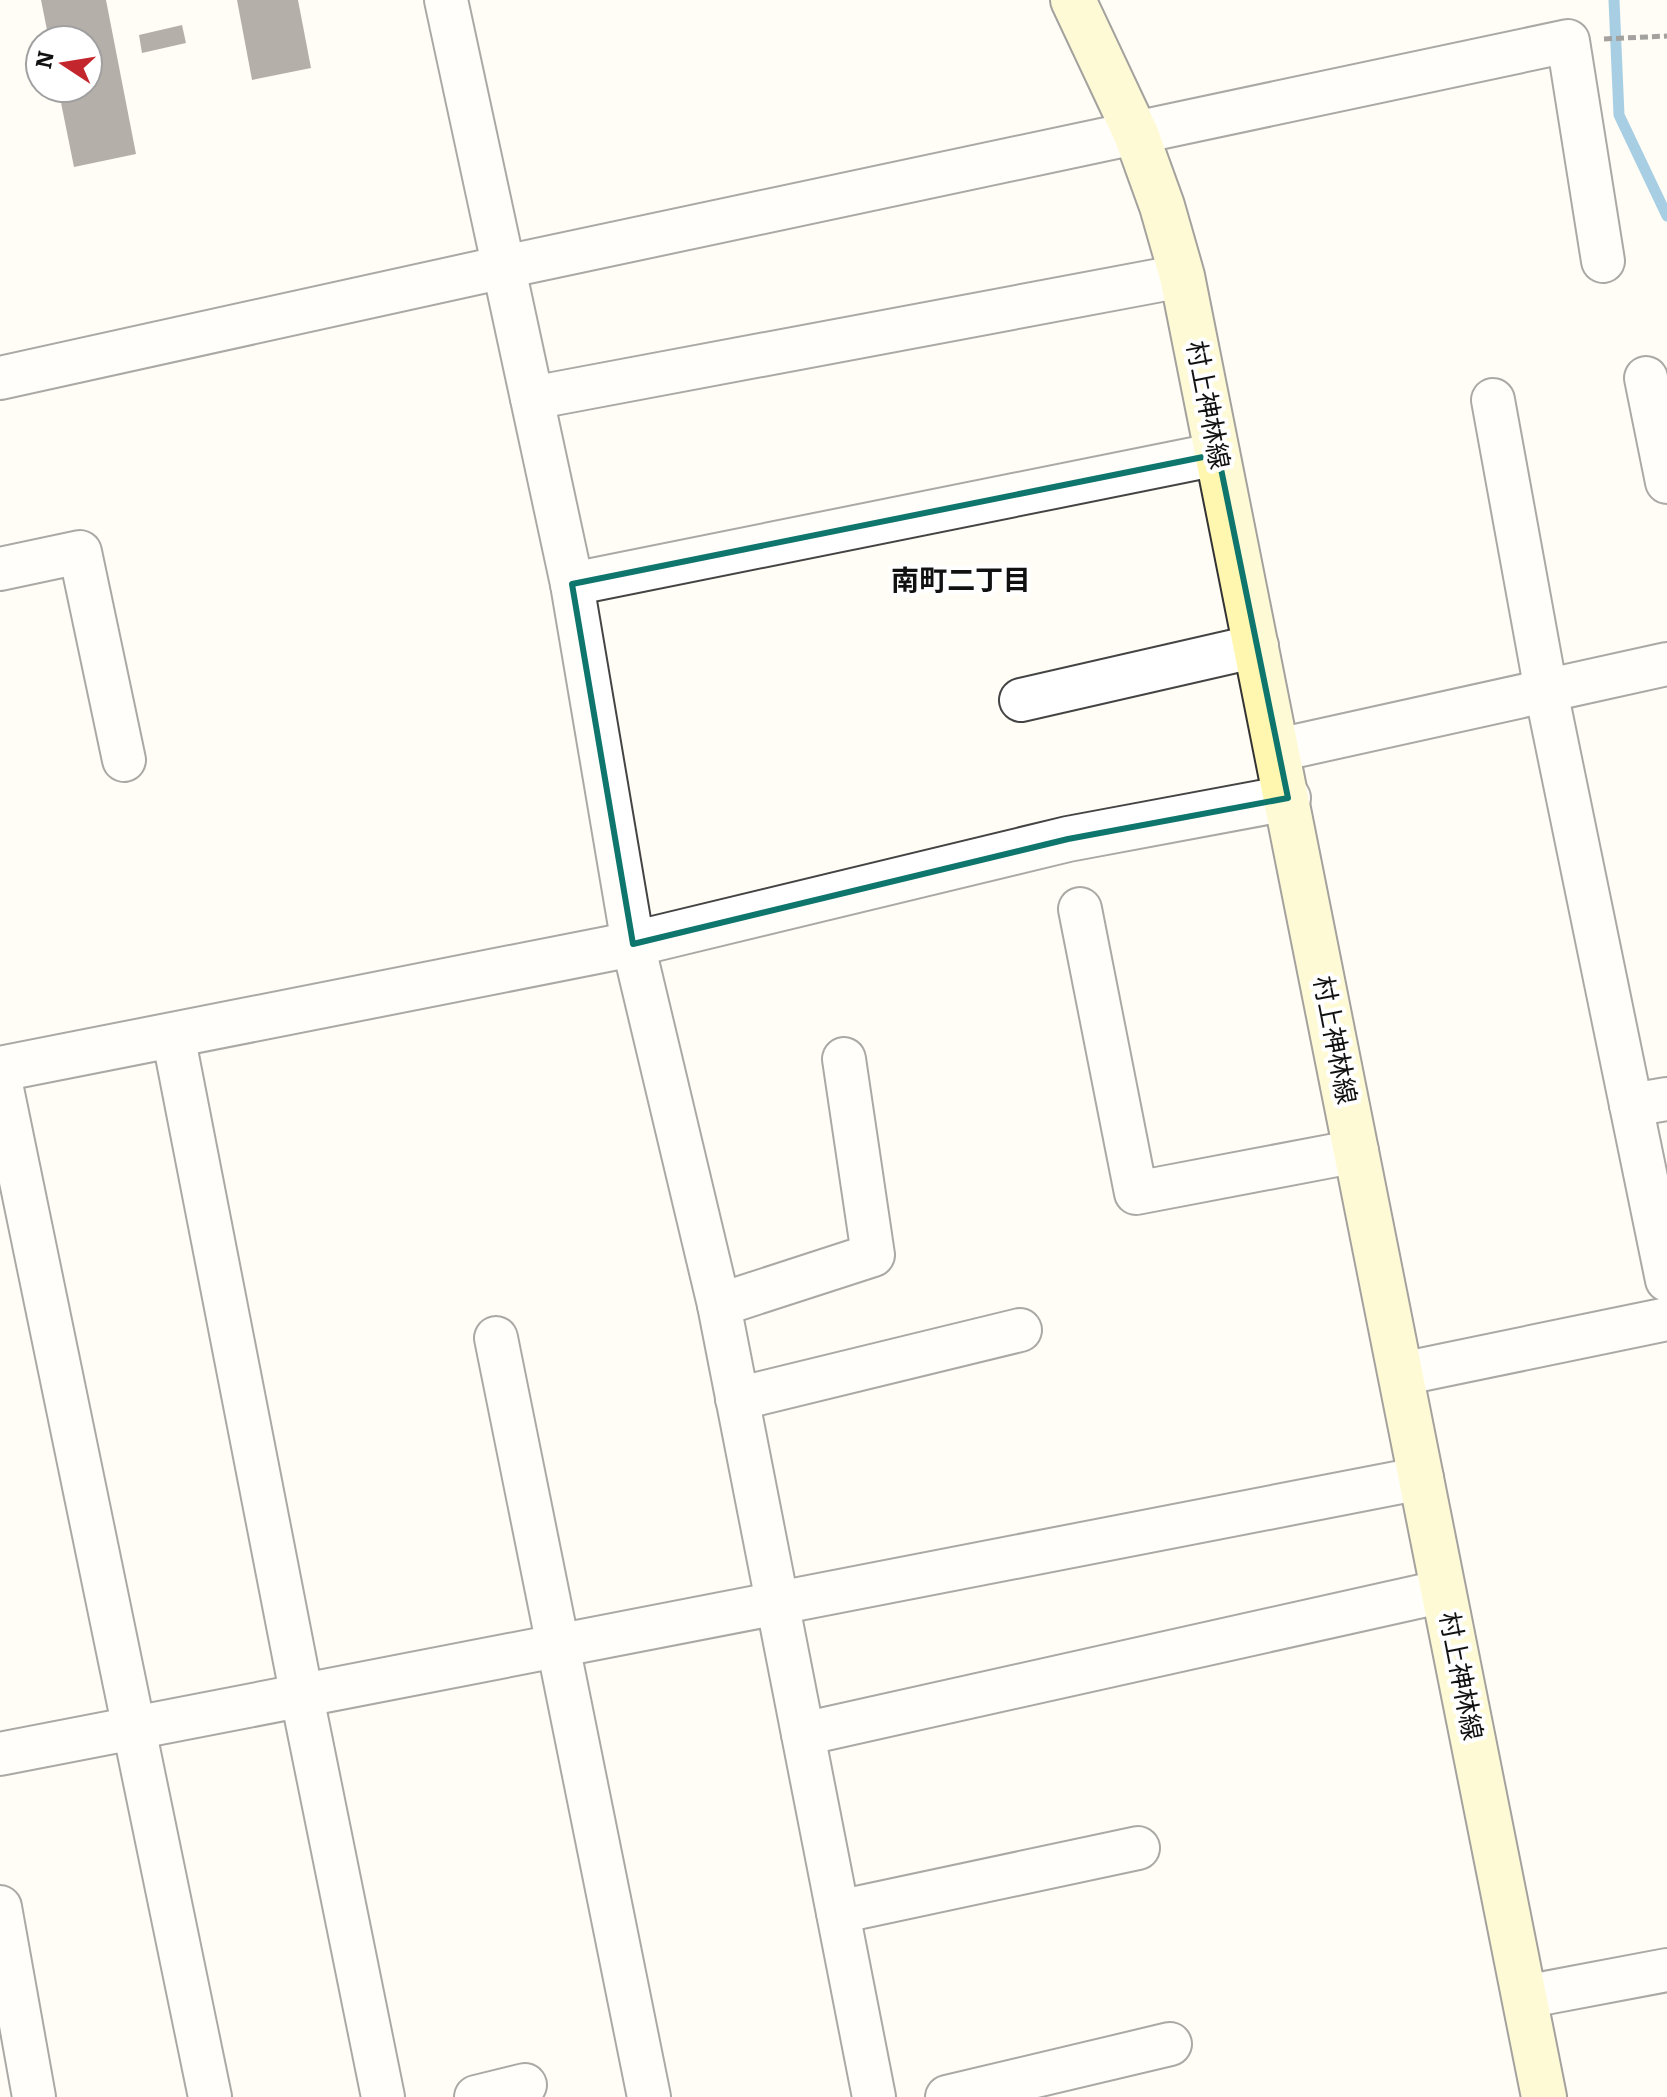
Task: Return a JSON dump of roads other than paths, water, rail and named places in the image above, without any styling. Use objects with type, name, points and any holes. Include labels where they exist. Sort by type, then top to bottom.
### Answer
[{"type":"main road","name":"村上神林線","points":[[1073,0],[1136,134],[1162,206],[1182,276],[1544,2097]]},
{"type":"street","points":[[446,0],[572,584],[633,944],[719,1305],[874,2097]]},
{"type":"street","points":[[0,378],[504,267],[1568,41],[1603,261]]},
{"type":"street","points":[[532,398],[1182,276]]},
{"type":"street","points":[[1646,378],[1665,461]]},
{"type":"street","points":[[1493,400],[1546,691],[1649,1102],[1667,1280]]},
{"type":"street","points":[[572,584],[1218,454]]},
{"type":"street","points":[[0,569],[80,552],[124,760]]},
{"type":"street","points":[[1021,700],[1257,646]]},
{"type":"street","points":[[1278,750],[1667,664]]},
{"type":"street","points":[[0,1069],[633,944],[1068,839],[1288,798]]},
{"type":"street","points":[[1080,909],[1136,1193],[1357,1151]]},
{"type":"street","points":[[173,1035],[383,2097]]},
{"type":"street","points":[[719,1305],[873,1255],[844,1059]]},
{"type":"street","points":[[0,1079],[210,2097]]},
{"type":"street","points":[[1401,1374],[1667,1319]]},
{"type":"street","points":[[737,1399],[1020,1330]]},
{"type":"street","points":[[496,1338],[649,2097]]},
{"type":"street","points":[[0,1754],[1422,1478]]},
{"type":"street","points":[[803,1734],[1444,1591]]},
{"type":"street","points":[[838,1912],[1138,1848]]},
{"type":"street","points":[[0,1907],[34,2097]]},
{"type":"street","points":[[1524,1997],[1667,1970]]},
{"type":"street","points":[[947,2097],[1170,2044]]},
{"type":"street","points":[[476,2097],[525,2085]]},
{"type":"waterway","points":[[1614,0],[1619,115],[1667,216]]},
{"type":"district","name":"南町二丁目","points":[[961,580]]}]
